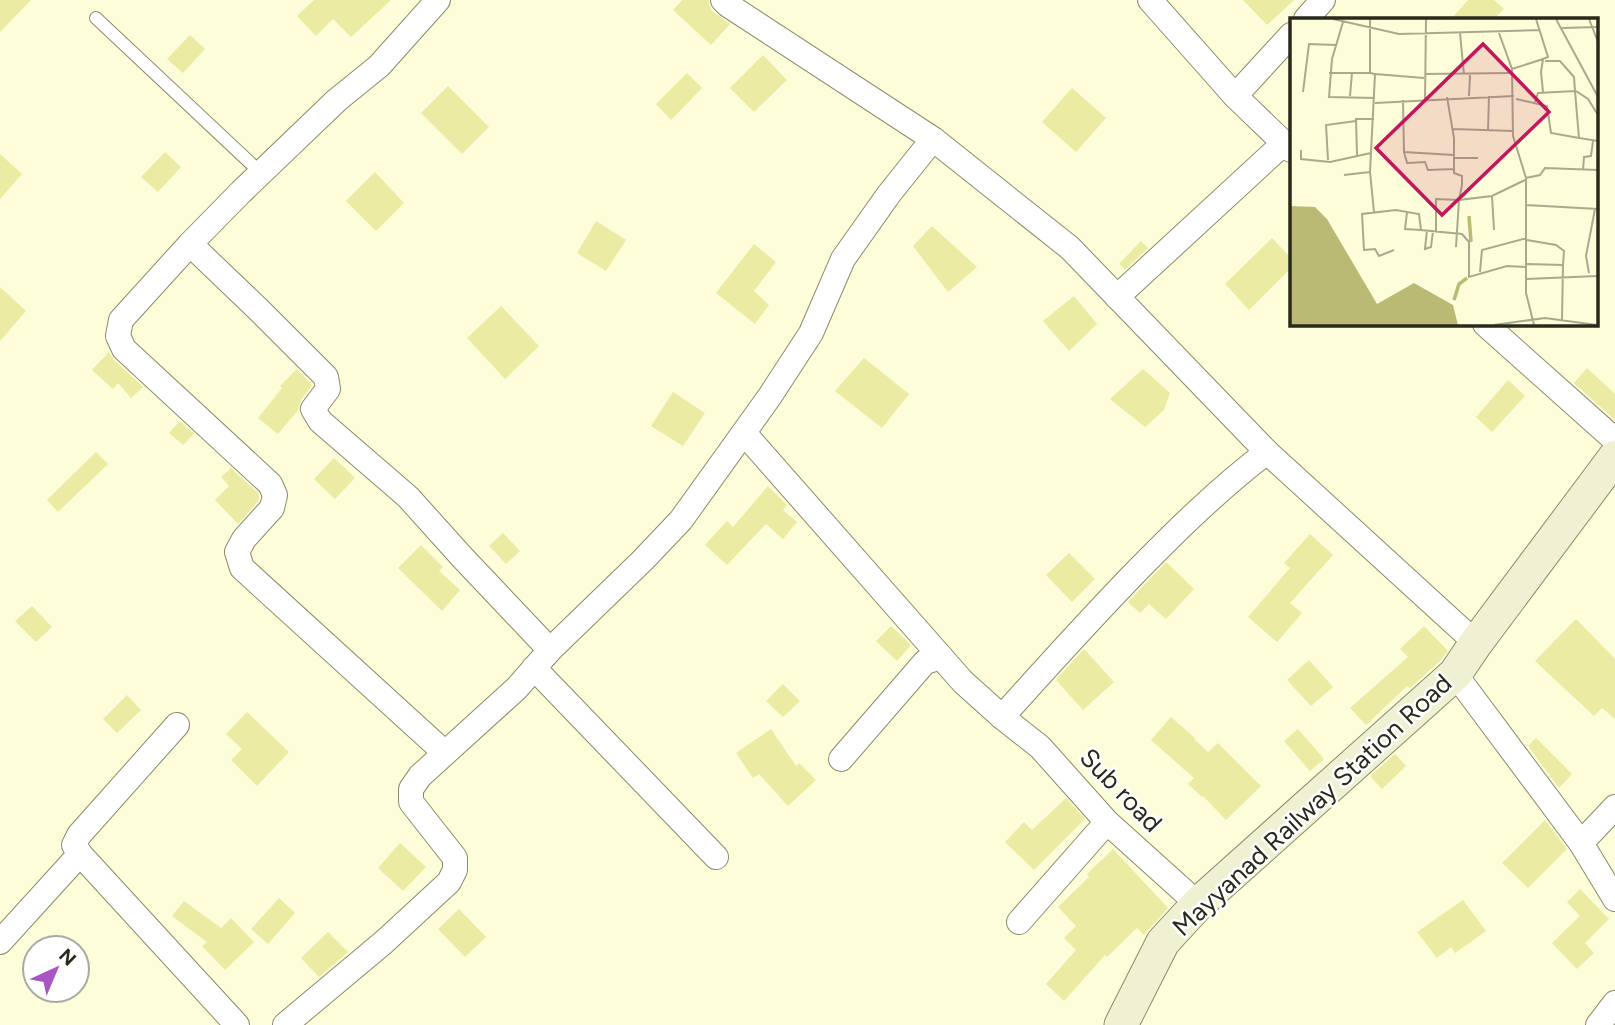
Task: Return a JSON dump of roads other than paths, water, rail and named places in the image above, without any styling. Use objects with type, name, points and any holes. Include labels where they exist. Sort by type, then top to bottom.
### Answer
[{"type":"main road","name":"Mayyanad Railway Station Road","points":[[1121,1025],[1163,942],[1198,904],[1455,674],[1615,457]]},
{"type":"street","points":[[438,0],[379,66],[337,100],[209,223],[121,320],[118,336],[124,349],[270,484],[275,495],[272,508],[237,552],[242,568],[445,753]]},
{"type":"street","points":[[1117,297],[1289,146],[1234,96],[1150,0]]},
{"type":"street","points":[[1307,18],[1323,0]]},
{"type":"street","points":[[728,2],[933,139],[1070,248],[1267,452],[1476,643]]},
{"type":"street","points":[[1234,96],[1290,36]]},
{"type":"street","points":[[285,1025],[384,943],[449,883],[455,870],[455,858],[411,802],[411,789],[420,776],[517,688],[550,650],[681,520],[811,334],[843,259],[889,194],[933,139]]},
{"type":"street","points":[[190,244],[326,377],[328,388],[313,409],[320,421],[408,497],[550,650]]},
{"type":"street","points":[[1487,326],[1615,440]]},
{"type":"street","name":"Sub road","points":[[744,433],[963,682],[1040,747],[1107,822],[1198,904]]},
{"type":"street","points":[[1002,717],[1179,528],[1233,478],[1267,452]]},
{"type":"street","points":[[841,759],[925,662],[941,657]]},
{"type":"street","points":[[534,668],[716,857]]},
{"type":"street","points":[[1455,674],[1581,843],[1615,900]]},
{"type":"street","points":[[177,725],[79,835],[74,845],[237,1025]]},
{"type":"street","points":[[1581,843],[1615,807]]},
{"type":"street","points":[[1019,922],[1107,822]]},
{"type":"street","points":[[0,942],[80,854]]},
{"type":"street","points":[[1598,1025],[1615,1003]]},
{"type":"lane","points":[[96,18],[261,173]]}]
